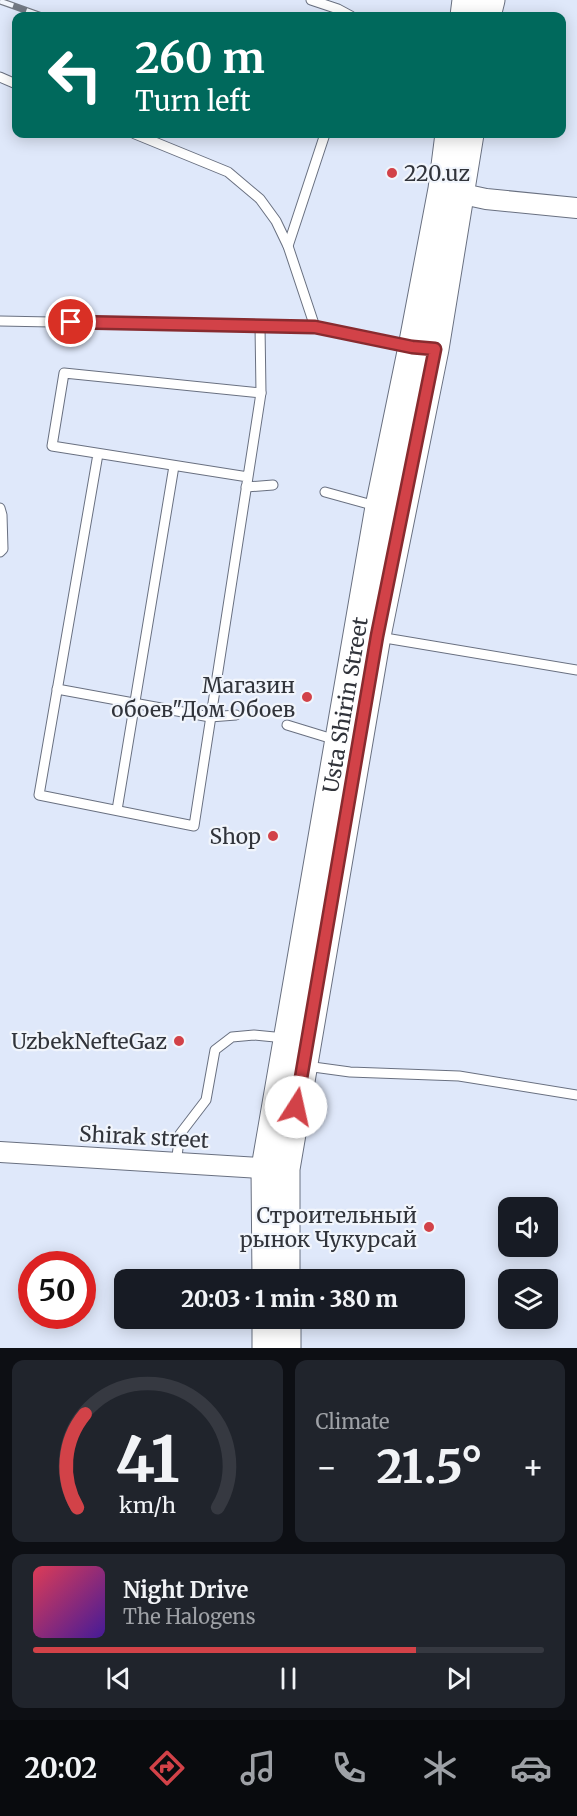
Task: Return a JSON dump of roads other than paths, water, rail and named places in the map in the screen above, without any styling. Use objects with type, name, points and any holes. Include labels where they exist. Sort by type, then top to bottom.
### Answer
[{"type":"main road","name":"Usta Shirin Street","points":[[449,138],[451,191]]},
{"type":"main road","name":"Usta Shirin Street","points":[[285,1269],[275,1168],[304,1065],[367,634],[424,348],[451,191],[469,138]]},
{"type":"main road","name":"Usta Shirin Street","points":[[267,1269],[287,1039],[338,740],[367,634],[378,507],[424,348]]},
{"type":"street","points":[[451,191],[486,199],[577,208]]},
{"type":"street","name":"Shirak street","points":[[0,1152],[275,1168]]},
{"type":"lane","points":[[311,0],[344,12]]},
{"type":"lane","points":[[145,138],[228,172],[260,199],[276,221],[288,246],[315,327]]},
{"type":"lane","points":[[288,246],[324,138]]},
{"type":"lane","points":[[0,321],[315,327],[424,348]]},
{"type":"lane","points":[[98,454],[39,795],[194,826],[261,393],[260,326]]},
{"type":"lane","points":[[261,393],[64,373],[52,446],[273,485]]},
{"type":"lane","points":[[117,810],[174,466]]},
{"type":"lane","points":[[325,492],[378,507]]},
{"type":"lane","points":[[0,508],[3,537],[3,549],[0,552]]},
{"type":"lane","points":[[367,634],[577,670]]},
{"type":"lane","points":[[57,689],[210,717],[236,715]]},
{"type":"lane","points":[[287,725],[338,740]]},
{"type":"lane","points":[[176,1163],[180,1134],[206,1100],[215,1050],[232,1037],[254,1035],[287,1039]]},
{"type":"lane","points":[[304,1065],[351,1072],[459,1076],[577,1095]]},
{"type":"railway","points":[[0,1],[31,12]]},
{"type":"place","name":"220.uz","points":[[392,173]]},
{"type":"place","name":"Магазин обоев\"Дом Обоев","points":[[307,697]]},
{"type":"place","name":"Shop","points":[[273,836]]},
{"type":"place","name":"UzbekNefteGaz","points":[[179,1041]]},
{"type":"place","name":"Строительный рынок Чукурсай","points":[[429,1227]]}]
